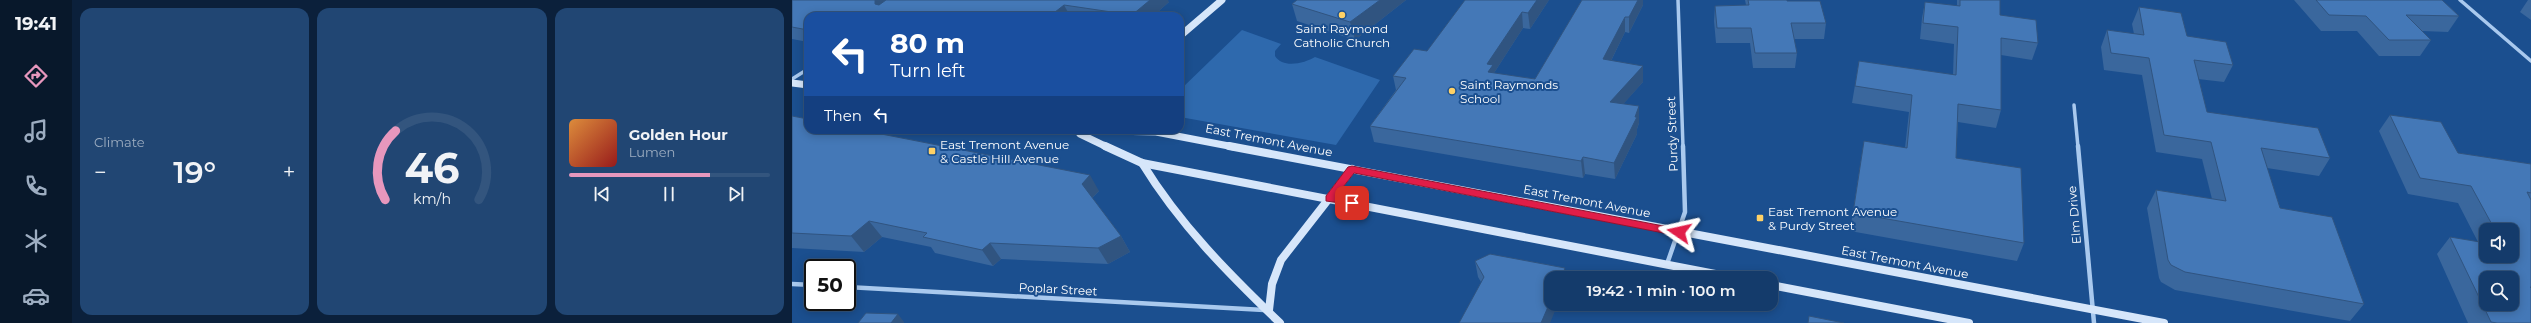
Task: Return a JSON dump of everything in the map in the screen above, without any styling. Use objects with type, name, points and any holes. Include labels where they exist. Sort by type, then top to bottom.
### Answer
[{"type":"main road","points":[[1184,33],[1222,0]]},
{"type":"main road","points":[[792,83],[804,84]]},
{"type":"main road","name":"East Tremont Avenue","points":[[1083,134],[1142,163],[1702,271]]},
{"type":"main road","name":"East Tremont Avenue","points":[[1167,134],[2164,323]]},
{"type":"main road","points":[[1142,163],[1162,196],[1219,265],[1269,310],[1280,323]]},
{"type":"main road","points":[[1269,310],[1272,284],[1281,260],[1352,169]]},
{"type":"main road","points":[[1778,286],[1969,323]]},
{"type":"street","name":"Purdy Street","points":[[1667,264],[1685,212],[1678,0]]},
{"type":"street","points":[[2460,0],[2531,61]]},
{"type":"street","points":[[792,80],[804,72]]},
{"type":"street","name":"Elm Drive","points":[[2074,105],[2094,323]]},
{"type":"street","points":[[792,284],[804,285]]},
{"type":"street","name":"Poplar Street","points":[[856,287],[1269,310]]},
{"type":"shaded area","points":[[1242,30],[1281,44],[1275,51],[1275,56],[1283,62],[1294,64],[1315,57],[1380,80],[1336,145],[1184,118],[1184,86]]},
{"type":"building","points":[[792,0],[875,0],[875,4],[879,5],[886,0],[1150,0],[1136,12],[1112,12],[1064,5],[1055,12],[804,12],[804,29],[792,27]]},
{"type":"building","points":[[1297,0],[1380,0],[1350,22],[1292,4]]},
{"type":"building","name":"Saint Raymonds School","points":[[1465,0],[1537,0],[1528,13],[1522,12],[1487,64],[1493,65],[1488,72],[1535,79],[1582,0],[1638,0],[1629,17],[1625,17],[1603,59],[1643,66],[1610,102],[1639,106],[1635,117],[1637,117],[1614,163],[1583,157],[1581,161],[1370,126],[1406,78],[1393,76],[1414,49],[1427,51]]},
{"type":"building","points":[[1748,0],[1820,1],[1826,23],[1791,23],[1797,53],[1755,53],[1751,28],[1717,28],[1715,6],[1749,5]]},
{"type":"building","points":[[1960,0],[2000,0],[2000,15],[2036,20],[2038,43],[2001,38],[2001,110],[1958,104],[1956,158],[2021,168],[2024,243],[1853,213],[1864,141],[1907,148],[1912,95],[1855,86],[1859,61],[1956,75],[1958,27],[1923,23],[1925,2],[1960,6]]},
{"type":"building","points":[[2316,0],[2442,0],[2459,16],[2406,15],[2431,40],[2389,40],[2366,16],[2329,15]]},
{"type":"building","points":[[2139,7],[2181,13],[2187,36],[2226,42],[2233,65],[2194,60],[2207,112],[2318,128],[2330,158],[2261,148],[2280,208],[2332,217],[2364,304],[2185,272],[2171,265],[2168,260],[2156,190],[2226,201],[2211,142],[2164,135],[2149,58],[2111,53],[2107,30],[2144,35]]},
{"type":"building","points":[[2390,115],[2441,122],[2458,153],[2531,164],[2531,193],[2527,192],[2531,200],[2531,323],[2491,322],[2486,311],[2519,311],[2519,271],[2479,271],[2479,297],[2450,237],[2479,242],[2479,263],[2519,263],[2519,223],[2491,223],[2471,186],[2420,178]]},
{"type":"building","points":[[792,116],[804,118],[804,134],[881,134],[1090,175],[1082,184],[1121,236],[1098,248],[990,243],[982,250],[923,237],[927,233],[869,221],[851,236],[792,233]]},
{"type":"building","points":[[1490,254],[1565,268],[1564,271],[1544,271],[1544,311],[1546,311],[1541,323],[1459,323],[1484,277],[1475,261]]},
{"type":"building","points":[[866,313],[898,314],[891,323],[858,323]]},
{"type":"building","points":[[1809,316],[1844,323],[1808,323]]},
{"type":"place","name":"Saint Raymond Catholic Church","points":[[1342,15]]},
{"type":"place","name":"Saint Raymonds School","points":[[1452,91]]},
{"type":"place","name":"East Tremont Avenue & Castle Hill Avenue","points":[[932,151]]},
{"type":"place","name":"East Tremont Avenue & Purdy Street","points":[[1760,218]]},
{"type":"route","points":[[1352,203],[1329,198],[1352,169],[1679,232]]}]
